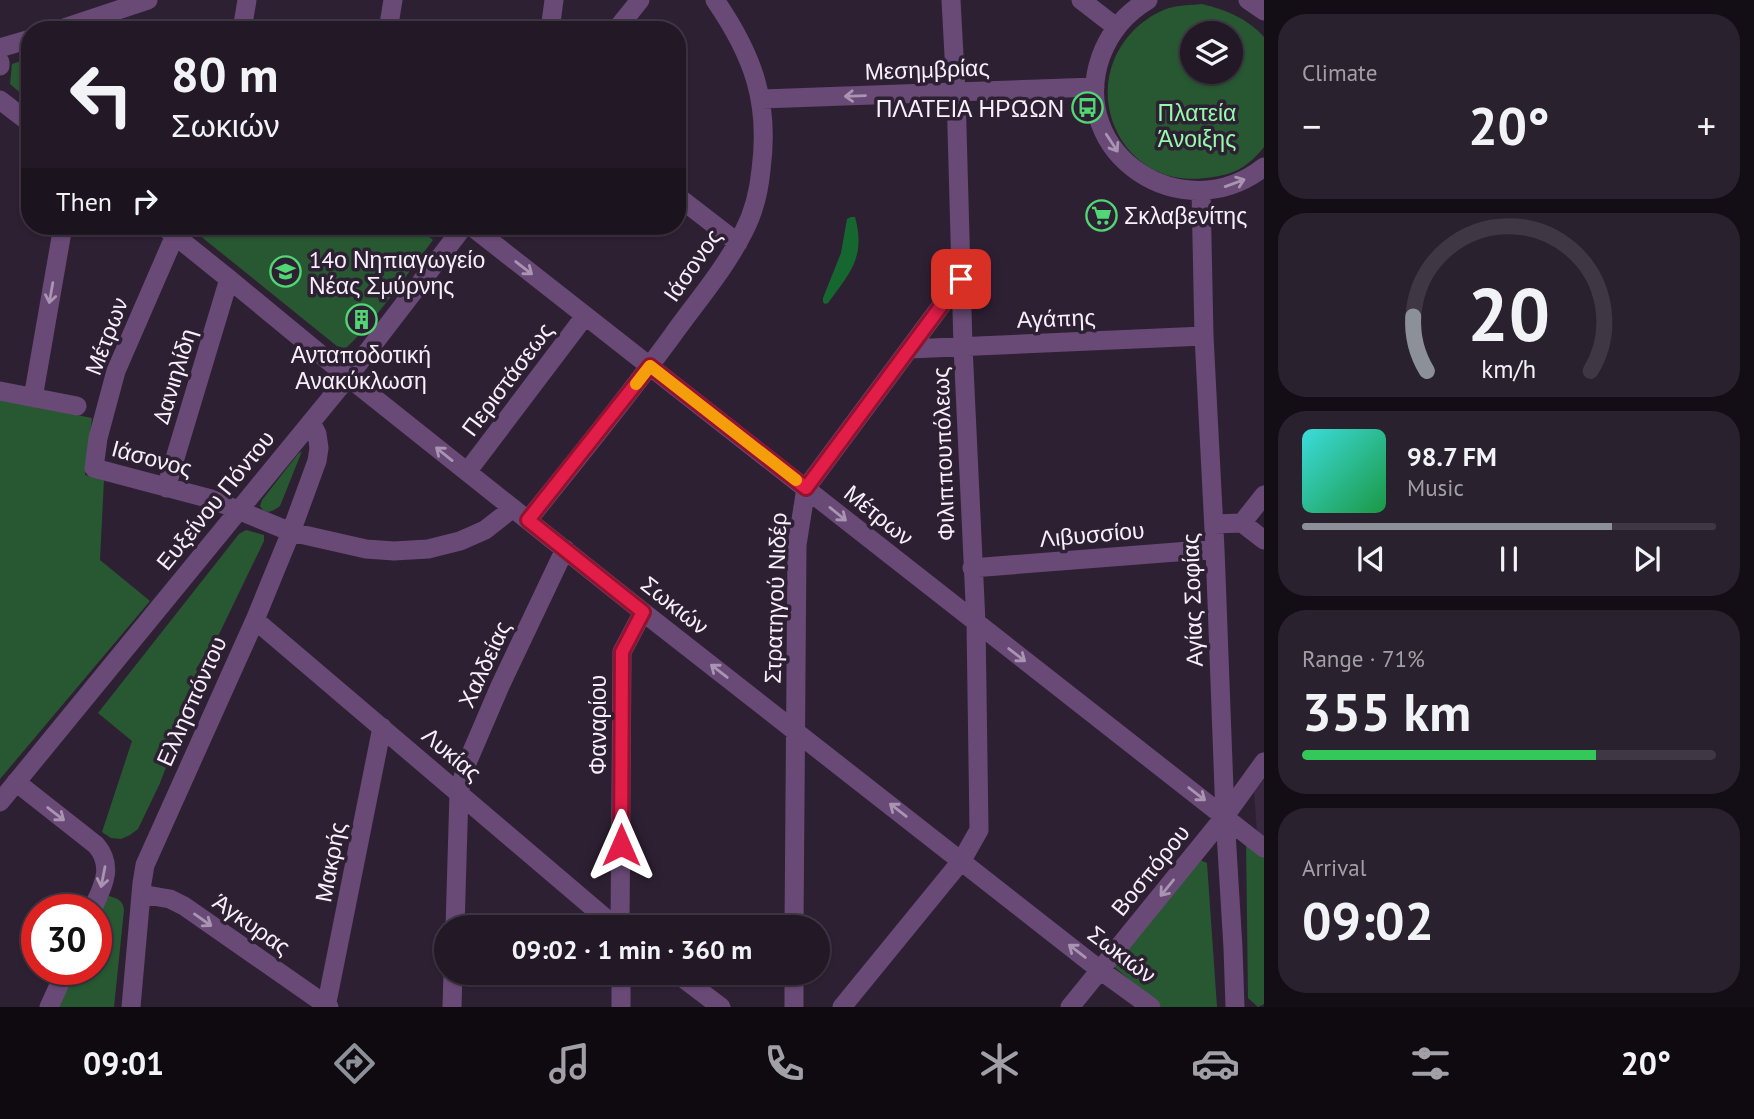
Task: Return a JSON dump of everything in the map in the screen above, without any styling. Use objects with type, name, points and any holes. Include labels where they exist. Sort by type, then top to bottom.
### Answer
[{"type":"street","points":[[84,21],[148,0]]},
{"type":"street","points":[[244,21],[247,0]]},
{"type":"street","points":[[390,21],[393,0]]},
{"type":"street","points":[[551,21],[554,0]]},
{"type":"street","points":[[623,21],[640,0]]},
{"type":"street","name":"Ιάσονος","points":[[94,468],[211,499],[291,532],[366,549],[428,549],[460,541],[521,514],[650,366],[722,268],[738,243],[755,205],[764,144],[761,99],[747,55],[715,0]]},
{"type":"street","name":"Φιλιππουπόλεως","points":[[842,1007],[962,860],[979,830],[976,624],[951,0]]},
{"type":"street","points":[[1081,0],[1116,27]]},
{"type":"street","points":[[1148,0],[1116,27],[1098,65],[1095,87],[1098,115],[1117,152],[1131,167],[1148,178],[1183,190],[1219,189],[1247,179],[1264,167]]},
{"type":"street","points":[[1248,0],[1264,11]]},
{"type":"street","points":[[0,48],[21,42]]},
{"type":"street","name":"Μεσημβρίας","points":[[761,99],[1095,87]]},
{"type":"street","points":[[0,100],[21,116]]},
{"type":"street","name":"Αγίας Σοφίας","points":[[1201,191],[1204,336],[1235,1007]]},
{"type":"street","points":[[686,203],[738,243]]},
{"type":"street","points":[[33,398],[61,235]]},
{"type":"street","name":"Μέτρων","points":[[94,468],[98,438],[116,372],[170,235]]},
{"type":"street","name":"Σωκιών","points":[[179,235],[348,377],[643,612],[1151,1007]]},
{"type":"street","name":"Ευξείνου Πόντου","points":[[0,802],[348,377],[457,235]]},
{"type":"street","name":"Μέτρων","points":[[482,235],[1264,848]]},
{"type":"street","name":"Δανιηλίδη","points":[[166,488],[229,279]]},
{"type":"street","name":"Στρατηγού Νιδέρ","points":[[794,915],[797,545],[806,488],[961,279]]},
{"type":"street","name":"Περιστάσεως","points":[[467,472],[585,316]]},
{"type":"street","name":"Αγάπης","points":[[909,349],[1204,336]]},
{"type":"street","points":[[0,391],[77,406]]},
{"type":"street","name":"Ελλησπόντου","points":[[131,1007],[143,874],[149,854],[255,620],[291,532],[317,461],[317,434],[311,422]]},
{"type":"street","points":[[1242,523],[1264,495]]},
{"type":"street","points":[[1214,524],[1242,523],[1264,540]]},
{"type":"street","name":"Χαλδείας","points":[[455,915],[459,792],[467,763],[565,549]]},
{"type":"street","name":"Λιβυσσίου","points":[[972,568],[1215,549]]},
{"type":"street","name":"Φαναρίου","points":[[619,915],[622,652],[643,612]]},
{"type":"street","name":"Λυκίας","points":[[255,620],[604,915]]},
{"type":"street","name":"Μακρής","points":[[327,1006],[382,727]]},
{"type":"street","name":"Βοσπόρου","points":[[1070,1007],[1225,816],[1264,762]]},
{"type":"street","points":[[16,782],[102,852],[106,871],[99,894]]},
{"type":"street","name":"Άγκυρας","points":[[141,894],[170,899],[184,906],[327,1006]]},
{"type":"street","points":[[49,1007],[59,985]]},
{"type":"street","points":[[452,1007],[453,985]]},
{"type":"street","points":[[621,985],[621,1007]]},
{"type":"street","points":[[692,985],[721,1007]]},
{"type":"street","points":[[794,985],[794,1007]]},
{"type":"shaded area","points":[[1264,779],[1264,837],[1257,832],[1254,792]]},
{"type":"green space","name":"Πλατεία Άνοιξης","points":[[1202,4],[1228,12],[1251,25],[1264,37],[1264,147],[1245,166],[1224,175],[1205,178],[1176,177],[1151,168],[1131,152],[1116,131],[1109,106],[1109,80],[1116,55],[1133,31],[1155,14],[1181,6]]},
{"type":"green space","points":[[21,61],[21,93],[10,84],[12,64]]},
{"type":"green space","points":[[855,217],[858,231],[857,254],[849,273],[825,304],[823,298],[841,253],[847,219]]},
{"type":"green space","points":[[199,235],[427,235],[433,240],[379,312],[343,351]]},
{"type":"green space","points":[[0,400],[92,418],[85,475],[104,479],[100,560],[150,601],[0,779]]},
{"type":"green space","points":[[302,451],[280,506],[264,511],[260,506],[262,500]]},
{"type":"green space","points":[[246,530],[264,535],[264,541],[207,659],[201,661],[196,669],[200,681],[172,741],[175,744],[160,783],[138,829],[121,839],[111,838],[102,832],[132,741],[98,713],[239,534]]},
{"type":"green space","points":[[1246,838],[1264,855],[1264,1004],[1258,1007],[1248,998]]},
{"type":"green space","points":[[1200,860],[1207,863],[1217,1007],[1161,1007],[1111,964]]},
{"type":"green space","points":[[112,897],[120,900],[124,910],[114,1007],[58,1007],[67,985],[112,985]]},
{"type":"slow traffic","points":[[636,384],[650,366],[796,480]]},
{"type":"place","name":"ΠΛΑΤΕΙΑ ΗΡΏΩΝ","points":[[1087,108]]},
{"type":"place","name":"Σκλαβενίτης","points":[[1101,215]]},
{"type":"place","name":"14ο Νηπιαγωγείο Νέας Σμύρνης","points":[[286,272]]},
{"type":"place","name":"Ανταποδοτική Ανακύκλωση","points":[[361,320]]},
{"type":"route","points":[[621,845],[622,652],[643,612],[528,520],[650,366],[806,488],[961,279]]}]
